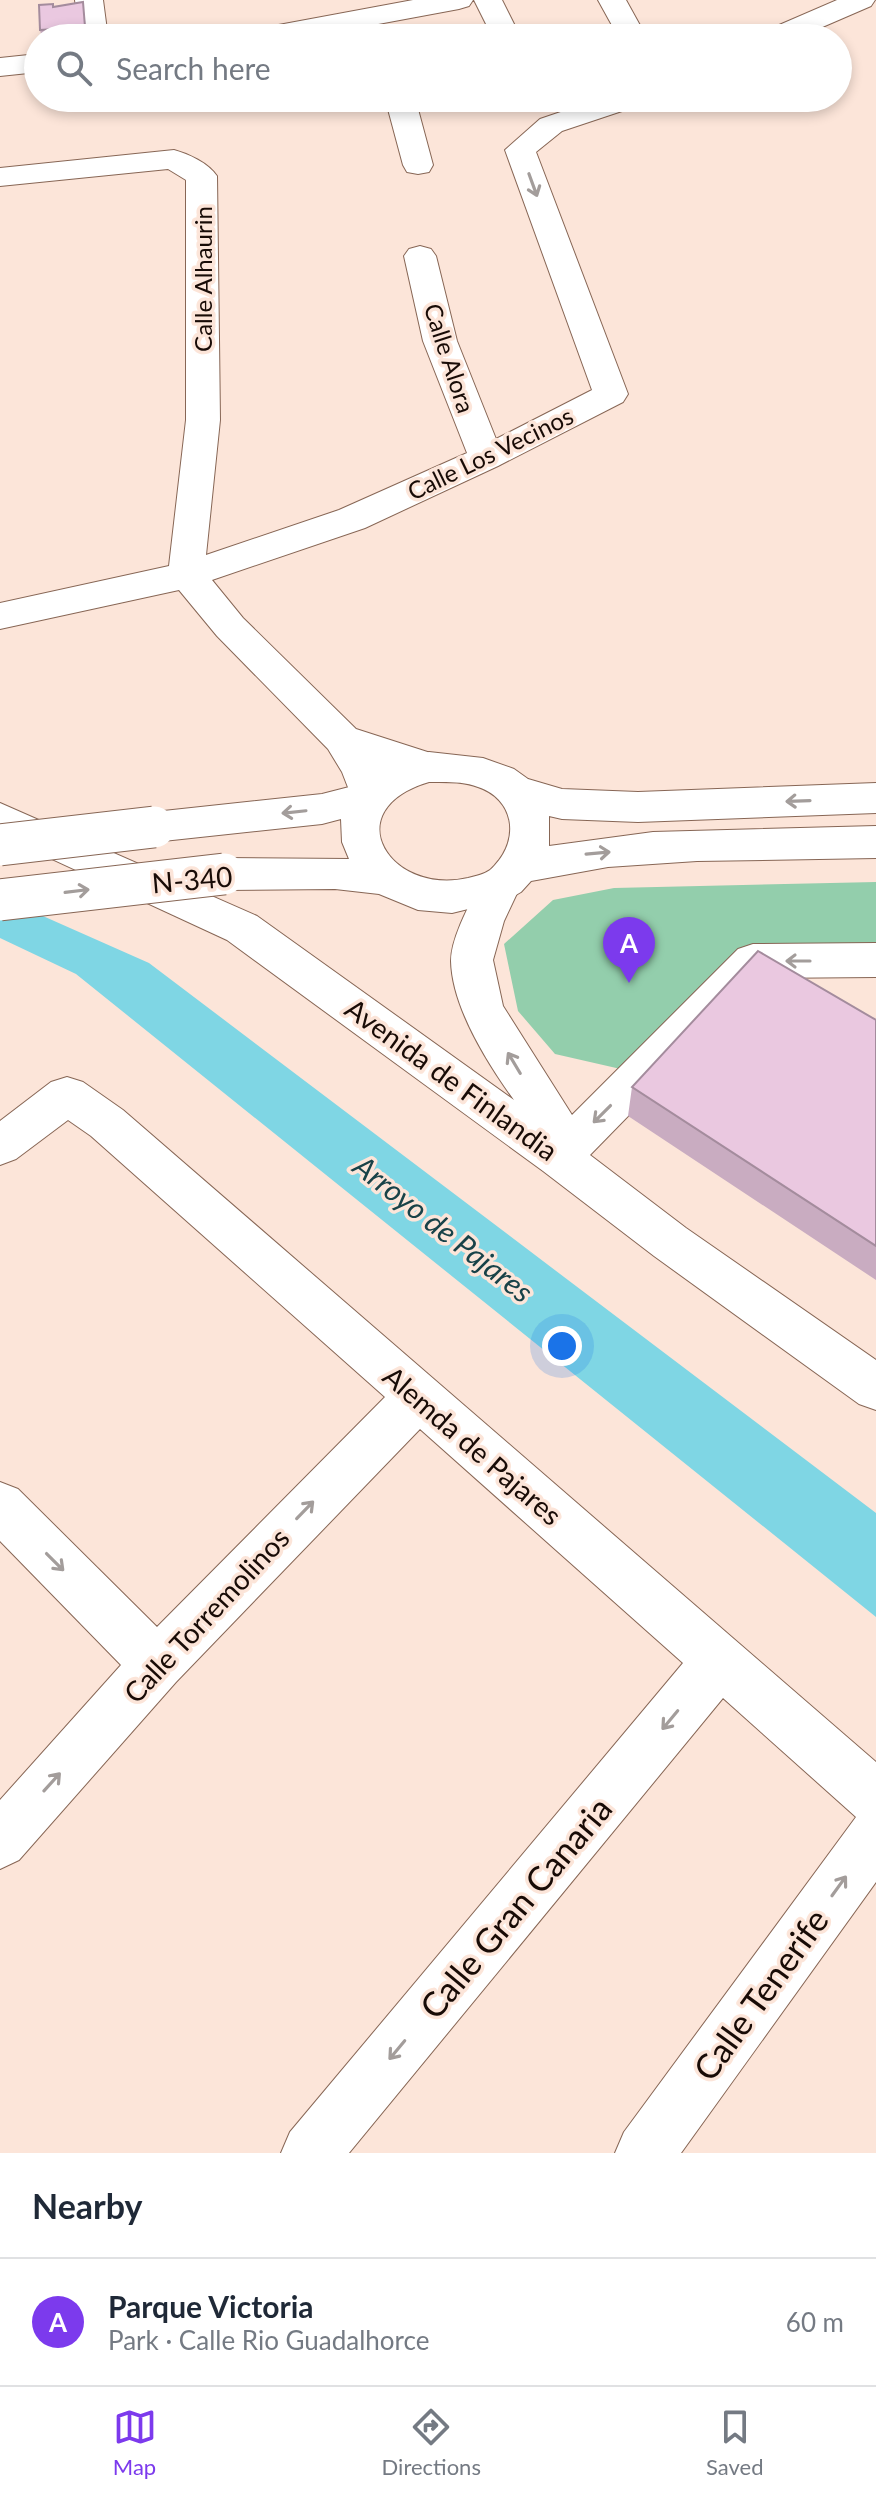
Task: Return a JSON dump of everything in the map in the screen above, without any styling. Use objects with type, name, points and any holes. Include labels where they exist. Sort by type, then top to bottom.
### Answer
[{"type":"street","points":[[89,0],[92,24]]},
{"type":"street","points":[[310,24],[378,18],[459,0]]},
{"type":"street","points":[[488,0],[500,24]]},
{"type":"street","points":[[612,0],[625,24]]},
{"type":"street","points":[[805,24],[860,0]]},
{"type":"street","points":[[0,67],[24,64]]},
{"type":"street","points":[[404,112],[418,165]]},
{"type":"street","name":"Calle Los Vecinos","points":[[0,616],[188,558],[352,519],[486,458],[611,394],[520,150],[543,112]]},
{"type":"street","name":"Calle Alhaurin","points":[[0,177],[174,159],[202,176],[203,420],[188,558]]},
{"type":"street","name":"Calle Alora","points":[[420,256],[440,341],[486,458]]},
{"type":"street","points":[[188,558],[230,627],[342,739],[361,770],[370,797],[362,812],[360,833],[364,853],[385,879]]},
{"type":"street","points":[[342,739],[386,756],[429,767]]},
{"type":"street","name":"N-340","points":[[0,845],[322,809],[370,797],[402,775],[429,767],[467,768],[500,780],[513,790],[562,804],[638,807],[876,798]]},
{"type":"street","points":[[513,790],[531,817],[532,841],[483,921],[472,960],[482,1009],[526,1082],[549,1113],[559,1157]]},
{"type":"street","name":"Avenida de Finlandia","points":[[0,818],[242,928],[559,1157],[670,1242],[876,1388]]},
{"type":"street","name":"N-340","points":[[0,900],[224,874],[335,873],[385,879],[417,894],[458,897],[571,855],[646,849],[876,842]]},
{"type":"street","points":[[559,1157],[753,961],[876,960]]},
{"type":"street","name":"Alemda de Pajares","points":[[0,1146],[67,1095],[107,1123],[876,1798]]},
{"type":"street","name":"Calle Torremolinos","points":[[0,1841],[157,1664],[418,1397]]},
{"type":"street","points":[[0,1506],[157,1664]]},
{"type":"street","name":"Calle Gran Canaria","points":[[311,2153],[720,1660]]},
{"type":"street","name":"Calle Tenerife","points":[[645,2153],[876,1836]]},
{"type":"green space","points":[[876,882],[876,944],[750,946],[625,1070],[555,1054],[518,1011],[504,944],[553,900],[614,888]]},
{"type":"water","name":"Arroyo de Pajares","points":[[0,897],[149,963],[876,1513],[876,1617],[76,974],[0,938]]},
{"type":"building","points":[[83,2],[85,24],[40,24],[39,5],[53,4],[53,7]]},
{"type":"building","points":[[758,951],[876,1020],[876,1246],[632,1087]]},
{"type":"place","name":"Parque Victoria","points":[[629,983]]}]
